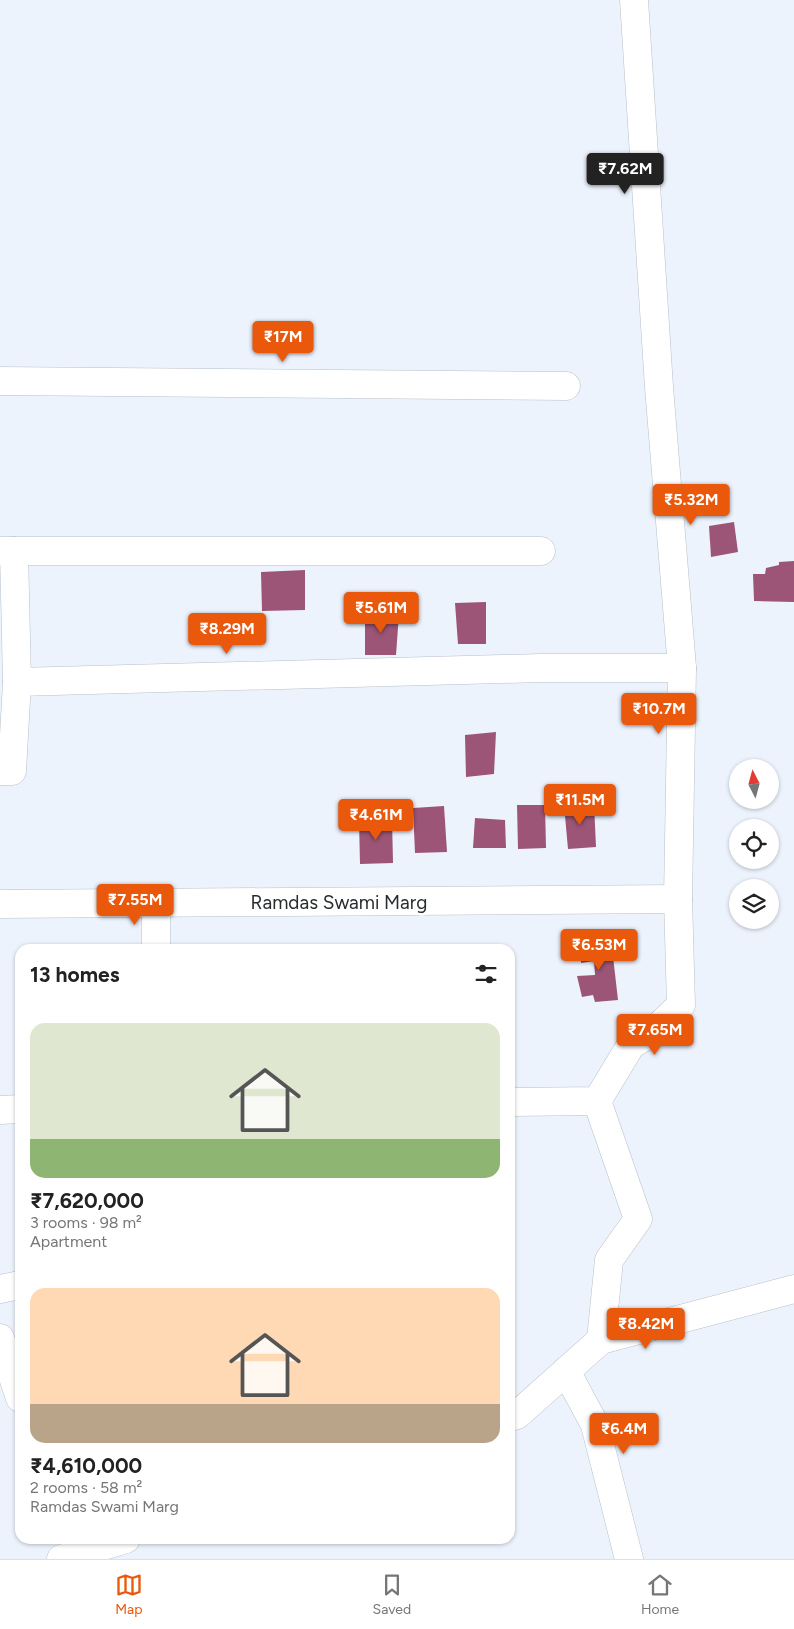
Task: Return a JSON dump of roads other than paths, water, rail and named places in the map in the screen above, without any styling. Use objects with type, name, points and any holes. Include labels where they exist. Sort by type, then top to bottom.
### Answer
[{"type":"street","points":[[597,1101],[631,1045],[654,1031],[681,1005],[678,899],[682,668],[659,387],[634,0]]},
{"type":"street","points":[[0,381],[566,386]]},
{"type":"street","points":[[0,772],[12,772],[18,682],[7,551],[541,551]]},
{"type":"street","points":[[18,682],[541,668],[682,668]]},
{"type":"street","name":"Ramdas Swami Marg","points":[[0,904],[678,899]]},
{"type":"street","points":[[156,903],[156,944]]},
{"type":"street","points":[[515,1102],[597,1101]]},
{"type":"street","points":[[597,1101],[638,1219],[609,1260],[601,1340]]},
{"type":"street","points":[[0,1110],[15,1109]]},
{"type":"street","points":[[0,1289],[15,1286]]},
{"type":"street","points":[[515,1416],[601,1340],[794,1289]]},
{"type":"street","points":[[0,1338],[15,1383]]},
{"type":"street","points":[[566,1372],[595,1425],[629,1559]]},
{"type":"street","points":[[67,1551],[101,1544]]}]
